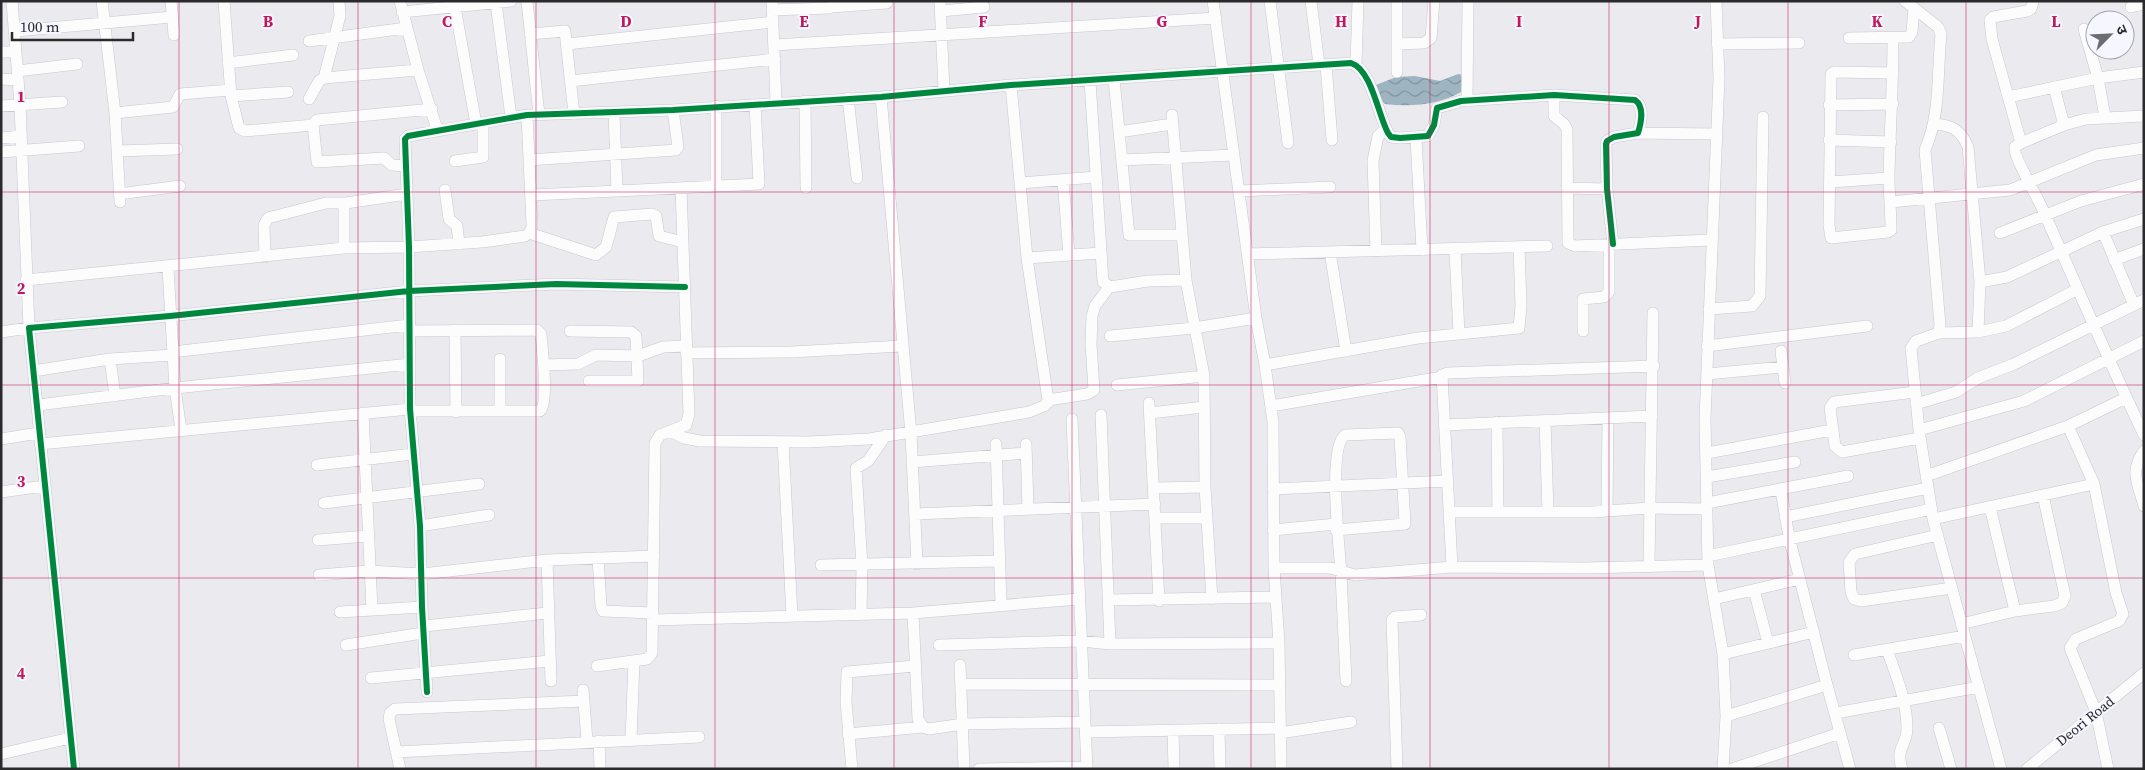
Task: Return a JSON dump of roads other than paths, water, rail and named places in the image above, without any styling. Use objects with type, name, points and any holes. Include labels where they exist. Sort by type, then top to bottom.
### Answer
[{"type":"street","points":[[12,1],[20,105],[29,328],[74,769]]},
{"type":"street","points":[[102,1],[115,113],[120,198],[180,186]]},
{"type":"street","points":[[171,1],[174,34]]},
{"type":"street","points":[[224,1],[231,93],[236,123],[241,130],[313,125],[318,120],[432,108]]},
{"type":"street","points":[[324,78],[340,16],[339,1]]},
{"type":"street","points":[[437,129],[432,108],[418,70],[401,7],[454,7],[511,1]]},
{"type":"street","points":[[527,1],[539,115]]},
{"type":"street","points":[[1214,1],[1256,318],[1271,406],[1281,769]]},
{"type":"street","points":[[1270,1],[1288,143]]},
{"type":"street","points":[[1311,1],[1323,65],[1332,140]]},
{"type":"street","points":[[1358,1],[1356,65],[1368,82],[1390,136],[1425,137],[1431,133],[1438,108],[1467,101],[1554,95],[1635,100],[1640,103],[1641,108],[1638,133]]},
{"type":"street","points":[[1397,1],[1397,72]]},
{"type":"street","points":[[1397,44],[1424,43],[1431,38],[1434,1]]},
{"type":"street","points":[[1467,101],[1468,1]]},
{"type":"street","points":[[1716,1],[1719,78],[1715,134],[1707,374],[1707,506],[1708,560],[1723,654],[1726,716],[1723,769]]},
{"type":"street","points":[[2021,143],[1992,39],[1990,20],[1993,17],[2027,11],[2033,7],[2033,1]]},
{"type":"street","points":[[776,102],[772,6],[887,2]]},
{"type":"street","points":[[496,3],[511,117]]},
{"type":"street","points":[[2131,7],[2144,4]]},
{"type":"street","points":[[1849,38],[1910,36],[1909,5]]},
{"type":"street","points":[[1909,5],[1938,27],[1941,34],[1934,124],[1925,150],[1940,325],[1939,334]]},
{"type":"street","points":[[944,91],[940,6],[984,7]]},
{"type":"street","points":[[454,7],[480,123],[482,157],[455,161]]},
{"type":"street","points":[[15,32],[172,17]]},
{"type":"street","points":[[775,45],[1216,18]]},
{"type":"street","points":[[566,44],[773,22]]},
{"type":"street","points":[[309,41],[406,28]]},
{"type":"street","points":[[2084,29],[2098,78],[2105,117]]},
{"type":"street","points":[[530,34],[565,30],[574,114]]},
{"type":"street","points":[[1893,73],[1832,73],[1829,105],[1829,225],[1832,238],[1890,231],[1891,202],[1889,178],[1893,104],[1894,38]]},
{"type":"street","points":[[1717,44],[1799,42]]},
{"type":"street","points":[[1,52],[15,52]]},
{"type":"street","points":[[228,63],[293,55]]},
{"type":"street","points":[[570,81],[775,59]]},
{"type":"street","points":[[1,79],[77,64]]},
{"type":"street","points":[[427,692],[418,492],[410,410],[410,291],[406,137],[437,129],[527,115],[673,110],[776,102],[881,97],[1011,84],[1090,81],[1277,67],[1356,65]]},
{"type":"street","points":[[309,99],[318,80],[324,78],[418,70]]},
{"type":"street","points":[[2008,97],[2098,78],[2144,72]]},
{"type":"street","points":[[1114,79],[1129,235],[1182,234]]},
{"type":"street","points":[[1090,81],[1103,282],[1109,287]]},
{"type":"street","points":[[1011,84],[1027,258],[1046,396],[1050,400]]},
{"type":"street","points":[[2054,87],[2064,125]]},
{"type":"street","points":[[115,113],[173,106],[180,94],[288,92]]},
{"type":"street","points":[[1554,95],[1554,116],[1564,124],[1567,130],[1568,243],[1575,246],[1711,240]]},
{"type":"street","points":[[881,97],[910,430],[917,564]]},
{"type":"street","points":[[848,98],[857,178]]},
{"type":"street","points":[[1,106],[62,102]]},
{"type":"street","points":[[804,102],[806,188]]},
{"type":"street","points":[[1829,105],[1893,104]]},
{"type":"street","points":[[532,195],[759,184],[755,105]]},
{"type":"street","points":[[716,106],[716,186]]},
{"type":"street","points":[[529,160],[676,150],[678,147],[673,110]]},
{"type":"street","points":[[614,112],[617,191]]},
{"type":"street","points":[[26,280],[168,268],[344,248],[459,244],[525,236],[530,233],[532,226],[527,115]]},
{"type":"street","points":[[2144,116],[2086,118],[2021,143],[2015,147],[2014,153],[2046,215],[2107,358],[2144,435]]},
{"type":"street","points":[[1709,309],[1752,306],[1760,296],[1763,117]]},
{"type":"street","points":[[1119,132],[1172,120],[1186,280],[1204,376],[1205,487],[1212,599]]},
{"type":"street","points":[[1934,124],[1952,126],[1964,137],[1968,147],[1980,282],[1978,332]]},
{"type":"street","points":[[313,125],[317,162],[384,158],[392,166],[406,166]]},
{"type":"street","points":[[1376,251],[1373,161],[1378,136],[1386,129]]},
{"type":"street","points":[[1583,331],[1583,299],[1604,297],[1609,292],[1611,244],[1607,189],[1607,141],[1614,137],[1638,133],[1715,134]]},
{"type":"street","points":[[1,138],[21,136]]},
{"type":"street","points":[[1416,138],[1422,250]]},
{"type":"street","points":[[1829,140],[1890,142]]},
{"type":"street","points":[[1,152],[79,146]]},
{"type":"street","points":[[1891,202],[2010,190],[2096,155],[2144,148]]},
{"type":"street","points":[[118,152],[177,149]]},
{"type":"street","points":[[1122,160],[1234,155]]},
{"type":"street","points":[[1020,183],[1096,177]]},
{"type":"street","points":[[1830,182],[1889,178]]},
{"type":"street","points":[[1064,180],[1069,255]]},
{"type":"street","points":[[2000,233],[2081,201],[2125,187],[2144,184]]},
{"type":"street","points":[[1239,191],[1330,187]]},
{"type":"street","points":[[597,666],[647,659],[652,653],[655,444],[660,435],[681,428],[688,420],[681,188]]},
{"type":"street","points":[[1567,188],[1607,189]]},
{"type":"street","points":[[445,190],[450,218],[457,226],[459,244]]},
{"type":"street","points":[[265,257],[264,226],[268,218],[326,203],[346,203],[407,194]]},
{"type":"street","points":[[344,248],[344,208],[346,203]]},
{"type":"street","points":[[530,233],[596,255],[606,247],[614,217],[652,214],[656,216],[657,233],[661,238],[683,242]]},
{"type":"street","points":[[1980,282],[2007,277],[2102,232],[2144,219]]},
{"type":"street","points":[[1916,404],[1956,392],[1978,378],[2014,364],[2094,326],[2139,302],[2114,260],[2102,232]]},
{"type":"street","points":[[1247,254],[1455,250],[1547,246]]},
{"type":"street","points":[[1265,365],[1418,338],[1517,329],[1521,326],[1519,247]]},
{"type":"street","points":[[2114,260],[2144,249]]},
{"type":"street","points":[[1455,250],[1459,334]]},
{"type":"street","points":[[1330,252],[1346,351]]},
{"type":"street","points":[[1027,258],[1101,253]]},
{"type":"street","points":[[168,268],[172,354],[181,430]]},
{"type":"street","points":[[670,431],[684,438],[700,441],[783,442],[869,438],[1029,412],[1044,406],[1050,400],[1088,394],[1094,390],[1091,344],[1092,316],[1095,306],[1109,287],[1148,281],[1186,280]]},
{"type":"street","points":[[1,332],[410,291],[556,284],[685,287]]},
{"type":"street","points":[[2001,769],[1932,514],[1919,434],[1912,344],[1939,334],[1978,332],[2006,326],[2078,289]]},
{"type":"street","points":[[1649,566],[1654,366],[1653,313]]},
{"type":"street","points":[[1110,336],[1194,328],[1256,318]]},
{"type":"street","points":[[1708,346],[1867,326]]},
{"type":"street","points":[[1,438],[39,439],[181,430],[410,410],[500,412],[542,410],[544,365],[541,334],[537,330],[409,328],[110,359],[33,371]]},
{"type":"street","points":[[455,330],[456,412]]},
{"type":"street","points":[[570,331],[634,332],[638,356],[636,382],[589,381]]},
{"type":"street","points":[[1915,392],[1834,402],[1830,408],[1835,446],[1842,452],[1919,434],[2024,401],[2144,341]]},
{"type":"street","points":[[544,365],[578,364],[596,355],[638,356],[663,347],[791,352],[902,346]]},
{"type":"street","points":[[1781,351],[1786,383]]},
{"type":"street","points":[[110,359],[115,396]]},
{"type":"street","points":[[500,359],[500,412]]},
{"type":"street","points":[[38,405],[175,388],[410,364]]},
{"type":"street","points":[[1271,406],[1442,377],[1448,372],[1654,366]]},
{"type":"street","points":[[1707,374],[1783,366]]},
{"type":"street","points":[[1117,385],[1204,376]]},
{"type":"street","points":[[1442,377],[1452,567]]},
{"type":"street","points":[[1926,476],[2068,426],[2126,398]]},
{"type":"street","points":[[1159,601],[1150,408],[1204,407]]},
{"type":"street","points":[[363,413],[367,536],[372,610]]},
{"type":"street","points":[[1101,415],[1110,644]]},
{"type":"street","points":[[1444,424],[1652,416]]},
{"type":"street","points":[[1607,511],[1608,418]]},
{"type":"street","points":[[980,769],[1087,768],[1074,507],[1072,419]]},
{"type":"street","points":[[1545,420],[1548,512]]},
{"type":"street","points":[[1497,422],[1498,512]]},
{"type":"street","points":[[2068,426],[2094,484],[2116,593],[2123,614],[2119,621],[2072,642],[2070,648],[2096,712],[2108,769]]},
{"type":"street","points":[[1707,453],[1832,430]]},
{"type":"street","points":[[1273,530],[1336,527],[1404,526],[1400,437],[1395,432],[1342,437],[1340,441],[1336,485],[1336,527],[1341,571],[1346,681]]},
{"type":"street","points":[[861,614],[862,566],[856,468],[868,461],[886,435]]},
{"type":"street","points":[[783,442],[792,616]]},
{"type":"street","points":[[912,462],[996,450],[1026,448],[1028,508]]},
{"type":"street","points":[[996,450],[1001,605]]},
{"type":"street","points":[[2144,451],[2135,463],[2135,474],[2144,506]]},
{"type":"street","points":[[317,465],[413,454]]},
{"type":"street","points":[[1707,476],[1795,462]]},
{"type":"street","points":[[1449,512],[1607,511],[1707,506],[1848,476]]},
{"type":"street","points":[[1273,489],[1448,481]]},
{"type":"street","points":[[324,503],[479,484]]},
{"type":"street","points":[[1274,568],[1330,568],[1354,576],[1452,567],[1649,566],[1708,560],[1789,537],[1932,514],[1990,507],[2094,484]]},
{"type":"street","points":[[1,492],[44,486]]},
{"type":"street","points":[[1154,488],[1205,487]]},
{"type":"street","points":[[1785,517],[1928,488]]},
{"type":"street","points":[[1781,490],[1789,537],[1850,769]]},
{"type":"street","points":[[1961,624],[2015,611],[2054,606],[2062,603],[2065,596],[2043,495]]},
{"type":"street","points":[[915,514],[1155,504]]},
{"type":"street","points":[[1990,507],[2015,611]]},
{"type":"street","points":[[420,526],[488,515]]},
{"type":"street","points":[[1155,518],[1207,518]]},
{"type":"street","points":[[1938,535],[1855,554],[1849,562],[1851,592],[1854,599],[1861,601],[1952,588]]},
{"type":"street","points":[[318,540],[367,536]]},
{"type":"street","points":[[319,575],[369,571],[422,574],[547,560],[654,556]]},
{"type":"street","points":[[598,558],[601,606],[603,611],[653,617],[913,613],[1079,599]]},
{"type":"street","points":[[547,560],[547,613],[551,681]]},
{"type":"street","points":[[821,565],[862,566],[1000,561]]},
{"type":"street","points":[[1714,599],[1800,579]]},
{"type":"street","points":[[1754,590],[1768,643]]},
{"type":"street","points":[[1109,600],[1159,601],[1276,596]]},
{"type":"street","points":[[340,612],[422,607]]},
{"type":"street","points":[[346,645],[424,630],[547,613]]},
{"type":"street","points":[[913,613],[918,719],[922,726]]},
{"type":"street","points":[[1397,769],[1392,620],[1395,617],[1421,614]]},
{"type":"street","points":[[1723,654],[1814,632]]},
{"type":"street","points":[[1854,656],[1965,636]]},
{"type":"street","points":[[940,645],[1081,641],[1110,644],[1278,643]]},
{"type":"street","points":[[1887,650],[1904,699],[1907,732],[1898,755],[1902,769]]},
{"type":"street","points":[[371,678],[549,661]]},
{"type":"street","points":[[631,740],[634,661]]},
{"type":"street","points":[[960,665],[964,769]]},
{"type":"street","points":[[852,769],[846,702],[847,672],[915,666]]},
{"type":"street","name":"Deori Road","points":[[2027,769],[2144,674]]},
{"type":"street","points":[[961,684],[1279,685]]},
{"type":"street","points":[[1726,716],[1828,685]]},
{"type":"street","points":[[1836,713],[1904,699],[1979,687]]},
{"type":"street","points":[[400,769],[389,719],[390,713],[395,709],[584,695],[587,742]]},
{"type":"street","points":[[848,734],[922,726],[929,729],[963,724],[1280,731],[1351,722]]},
{"type":"street","points":[[1939,728],[1951,769]]},
{"type":"street","points":[[1219,729],[1220,769]]},
{"type":"street","points":[[1172,730],[1174,769]]},
{"type":"street","points":[[1732,769],[1840,733]]},
{"type":"street","points":[[396,752],[699,737]]},
{"type":"street","points":[[1,754],[70,738]]},
{"type":"street","points":[[599,741],[600,769]]},
{"type":"water","points":[[1458,74],[1463,75],[1463,91],[1435,102],[1415,105],[1385,104],[1377,96],[1376,85],[1396,77],[1415,76],[1440,81]]}]
